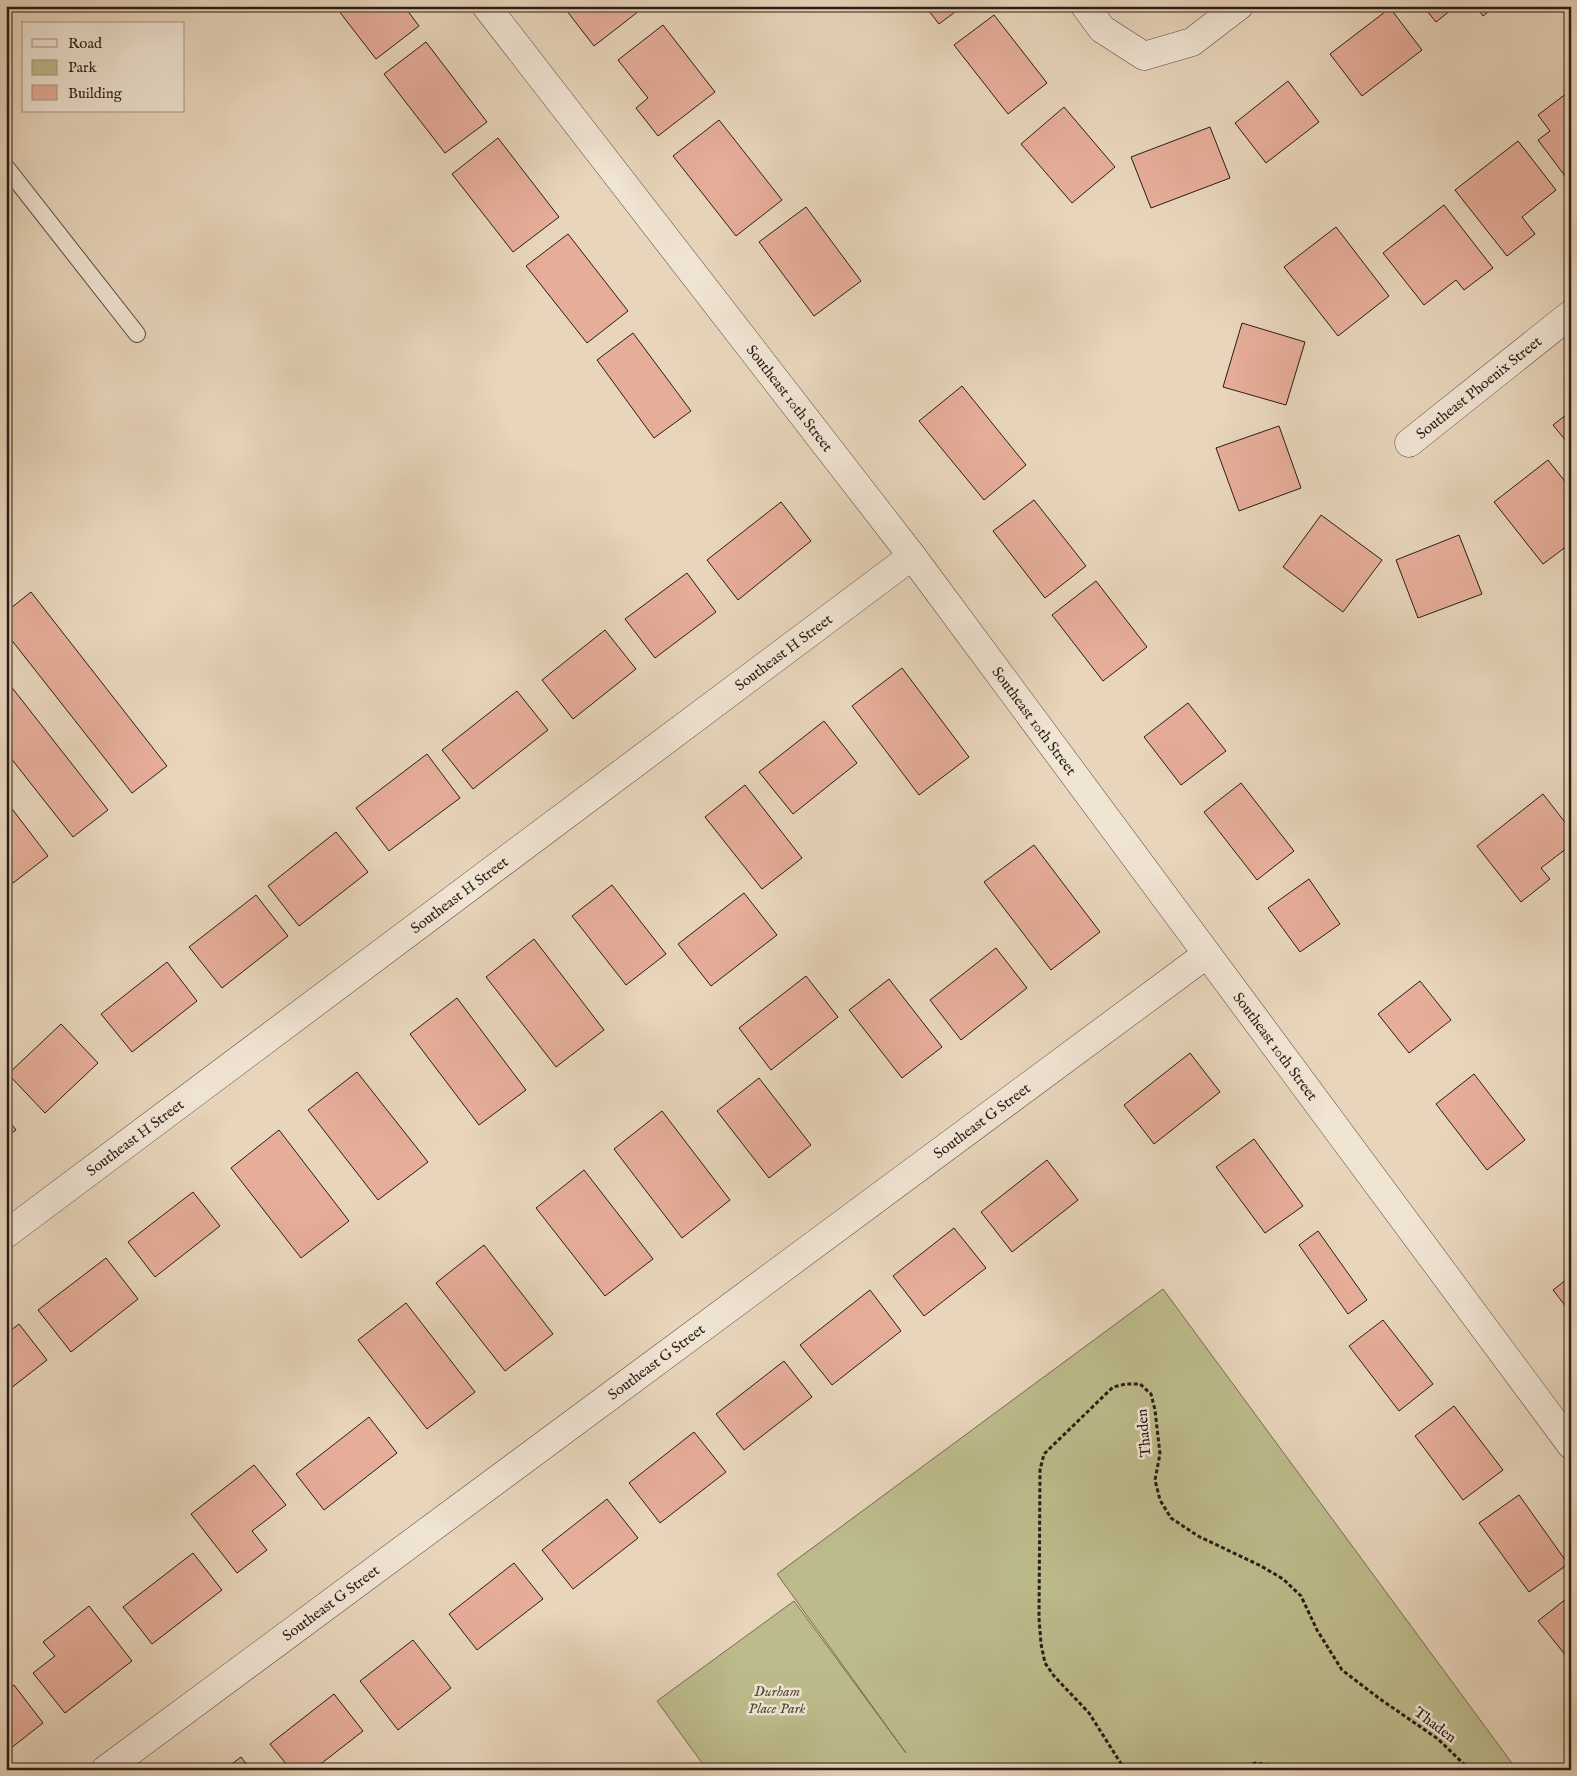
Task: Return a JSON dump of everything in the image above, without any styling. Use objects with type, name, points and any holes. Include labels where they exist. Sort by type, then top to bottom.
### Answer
[{"type":"street","name":"Southeast 10th Street","points":[[486,6],[912,556],[1571,1445]]},
{"type":"street","points":[[1085,6],[1102,29],[1144,56],[1192,42],[1239,6]]},
{"type":"street","name":"Southeast Phoenix Street","points":[[1409,443],[1571,314]]},
{"type":"street","name":"Southeast H Street","points":[[6,1234],[912,556]]},
{"type":"street","name":"Southeast G Street","points":[[105,1770],[1207,954]]},
{"type":"lane","points":[[6,167],[137,334]]},
{"type":"path","name":"Thaden","points":[[1125,1770],[1089,1713],[1054,1676],[1045,1663],[1041,1644],[1039,1531],[1040,1470],[1044,1454],[1113,1387],[1126,1384],[1140,1384],[1151,1394],[1155,1410],[1160,1454],[1155,1480],[1160,1500],[1171,1518],[1198,1536],[1261,1566],[1283,1579],[1300,1596],[1317,1630],[1342,1670],[1380,1699],[1438,1738],[1470,1770]]},
{"type":"path","points":[[1241,1770],[1255,1763],[1268,1766],[1271,1770]]},
{"type":"green space","name":"Durham Place Park","points":[[1163,1289],[1517,1770],[707,1770],[657,1701],[794,1601],[906,1753],[777,1574]]},
{"type":"building","points":[[335,6],[404,6],[419,26],[376,59]]},
{"type":"building","points":[[563,6],[635,6],[639,11],[594,46]]},
{"type":"building","points":[[925,6],[963,6],[939,24]]},
{"type":"building","points":[[1423,6],[1456,6],[1436,22]]},
{"type":"building","points":[[1475,6],[1496,6],[1483,16]]},
{"type":"building","points":[[1390,8],[1422,50],[1362,96],[1330,54]]},
{"type":"building","points":[[994,15],[1047,83],[1008,114],[954,45]]},
{"type":"building","points":[[663,25],[715,92],[658,136],[636,108],[648,98],[618,60]]},
{"type":"building","points":[[426,42],[487,122],[445,153],[384,74]]},
{"type":"building","points":[[1288,81],[1319,122],[1266,163],[1235,123]]},
{"type":"building","points":[[1571,90],[1571,184],[1538,140],[1550,131],[1538,115]]},
{"type":"building","points":[[1064,107],[1115,167],[1072,203],[1021,144]]},
{"type":"building","points":[[719,120],[782,200],[736,236],[673,156]]},
{"type":"building","points":[[1210,127],[1230,178],[1151,208],[1131,157]]},
{"type":"building","points":[[498,138],[559,217],[513,252],[452,174]]},
{"type":"building","points":[[1518,141],[1556,190],[1522,217],[1535,234],[1507,256],[1455,190]]},
{"type":"building","points":[[1444,205],[1493,268],[1464,290],[1456,280],[1424,305],[1383,253]]},
{"type":"building","points":[[806,207],[861,281],[814,316],[759,242]]},
{"type":"building","points":[[1336,227],[1389,296],[1338,336],[1284,267]]},
{"type":"building","points":[[568,234],[628,311],[587,343],[526,266]]},
{"type":"building","points":[[1242,323],[1305,342],[1286,405],[1223,387]]},
{"type":"building","points":[[633,333],[691,411],[654,438],[597,360]]},
{"type":"building","points":[[962,386],[1026,465],[984,500],[919,421]]},
{"type":"building","points":[[1571,411],[1571,447],[1553,425]]},
{"type":"building","points":[[1279,426],[1301,488],[1239,511],[1216,448]]},
{"type":"building","points":[[1548,460],[1571,489],[1571,543],[1543,564],[1494,502]]},
{"type":"building","points":[[1034,500],[1086,566],[1045,598],[993,531]]},
{"type":"building","points":[[781,502],[811,541],[738,600],[707,560]]},
{"type":"building","points":[[1321,515],[1382,560],[1343,612],[1283,567]]},
{"type":"building","points":[[1459,535],[1482,594],[1418,618],[1396,560]]},
{"type":"building","points":[[687,573],[716,612],[655,658],[625,619]]},
{"type":"building","points":[[1096,581],[1147,647],[1103,681],[1052,615]]},
{"type":"building","points":[[31,592],[167,766],[132,793],[6,633],[6,612]]},
{"type":"building","points":[[605,630],[636,669],[573,719],[542,680]]},
{"type":"building","points":[[902,668],[969,757],[919,795],[852,706]]},
{"type":"building","points":[[6,680],[108,810],[73,837],[6,752]]},
{"type":"building","points":[[517,691],[548,730],[473,789],[442,750]]},
{"type":"building","points":[[1188,703],[1226,751],[1181,785],[1144,737]]},
{"type":"building","points":[[824,721],[857,763],[793,814],[759,772]]},
{"type":"building","points":[[427,754],[460,798],[389,851],[356,808]]},
{"type":"building","points":[[1241,783],[1294,851],[1257,880],[1204,812]]},
{"type":"building","points":[[745,785],[802,858],[762,889],[705,817]]},
{"type":"building","points":[[1543,794],[1571,830],[1571,845],[1541,868],[1550,879],[1521,902],[1477,846]]},
{"type":"building","points":[[6,801],[48,856],[13,883],[6,874]]},
{"type":"building","points":[[336,832],[368,872],[299,926],[268,886]]},
{"type":"building","points":[[1034,845],[1100,932],[1051,970],[984,882]]},
{"type":"building","points":[[1309,879],[1340,924],[1300,952],[1268,908]]},
{"type":"building","points":[[612,885],[666,954],[626,985],[572,916]]},
{"type":"building","points":[[744,893],[777,935],[711,986],[678,944]]},
{"type":"building","points":[[256,895],[288,936],[222,988],[189,947]]},
{"type":"building","points":[[534,939],[604,1030],[556,1067],[486,977]]},
{"type":"building","points":[[996,948],[1027,988],[961,1040],[930,1000]]},
{"type":"building","points":[[167,962],[197,1001],[132,1052],[101,1014]]},
{"type":"building","points":[[806,976],[838,1017],[771,1070],[739,1028]]},
{"type":"building","points":[[889,979],[942,1047],[902,1078],[849,1010]]},
{"type":"building","points":[[1420,981],[1451,1020],[1409,1053],[1378,1014]]},
{"type":"building","points":[[457,998],[526,1090],[479,1125],[410,1034]]},
{"type":"building","points":[[61,1024],[98,1063],[45,1113],[8,1074]]},
{"type":"building","points":[[1190,1053],[1220,1092],[1154,1144],[1124,1105]]},
{"type":"building","points":[[357,1072],[428,1162],[378,1200],[308,1110]]},
{"type":"building","points":[[1474,1074],[1525,1140],[1487,1170],[1436,1104]]},
{"type":"building","points":[[759,1078],[811,1145],[769,1178],[717,1111]]},
{"type":"building","points":[[662,1111],[730,1200],[682,1238],[614,1149]]},
{"type":"building","points":[[6,1117],[16,1130],[6,1137]]},
{"type":"building","points":[[279,1130],[349,1221],[301,1258],[231,1168]]},
{"type":"building","points":[[1254,1139],[1303,1206],[1265,1233],[1216,1167]]},
{"type":"building","points":[[1047,1160],[1078,1200],[1012,1252],[981,1212]]},
{"type":"building","points":[[584,1170],[653,1259],[605,1296],[536,1208]]},
{"type":"building","points":[[193,1192],[220,1226],[155,1277],[128,1242]]},
{"type":"building","points":[[954,1228],[986,1268],[924,1316],[893,1276]]},
{"type":"building","points":[[1318,1231],[1367,1300],[1348,1314],[1299,1245]]},
{"type":"building","points":[[484,1245],[553,1334],[505,1371],[436,1283]]},
{"type":"building","points":[[106,1258],[138,1299],[71,1352],[38,1310]]},
{"type":"building","points":[[1571,1276],[1571,1313],[1553,1290]]},
{"type":"building","points":[[870,1290],[901,1331],[832,1385],[800,1345]]},
{"type":"building","points":[[406,1303],[475,1392],[427,1429],[358,1340]]},
{"type":"building","points":[[1383,1320],[1433,1384],[1399,1411],[1349,1346]]},
{"type":"building","points":[[19,1324],[47,1360],[6,1392],[6,1334]]},
{"type":"building","points":[[784,1361],[812,1397],[744,1450],[716,1414]]},
{"type":"building","points":[[1454,1406],[1503,1470],[1463,1500],[1415,1436]]},
{"type":"building","points":[[369,1417],[397,1453],[324,1510],[296,1474]]},
{"type":"building","points":[[694,1432],[726,1472],[660,1523],[629,1483]]},
{"type":"building","points":[[254,1465],[286,1505],[252,1531],[267,1550],[237,1573],[191,1514]]},
{"type":"building","points":[[1519,1495],[1568,1564],[1529,1592],[1479,1523]]},
{"type":"building","points":[[607,1499],[638,1538],[573,1589],[542,1550]]},
{"type":"building","points":[[193,1553],[222,1590],[152,1644],[123,1607]]},
{"type":"building","points":[[514,1563],[543,1599],[477,1650],[449,1614]]},
{"type":"building","points":[[1571,1595],[1571,1662],[1538,1621]]},
{"type":"building","points":[[89,1606],[132,1661],[65,1713],[33,1673],[55,1656],[43,1642]]},
{"type":"building","points":[[413,1640],[451,1688],[398,1730],[360,1681]]},
{"type":"building","points":[[14,1685],[43,1723],[6,1752],[6,1691]]},
{"type":"building","points":[[334,1694],[363,1731],[313,1770],[291,1770],[270,1744]]},
{"type":"building","points":[[241,1757],[251,1770],[224,1770]]}]
